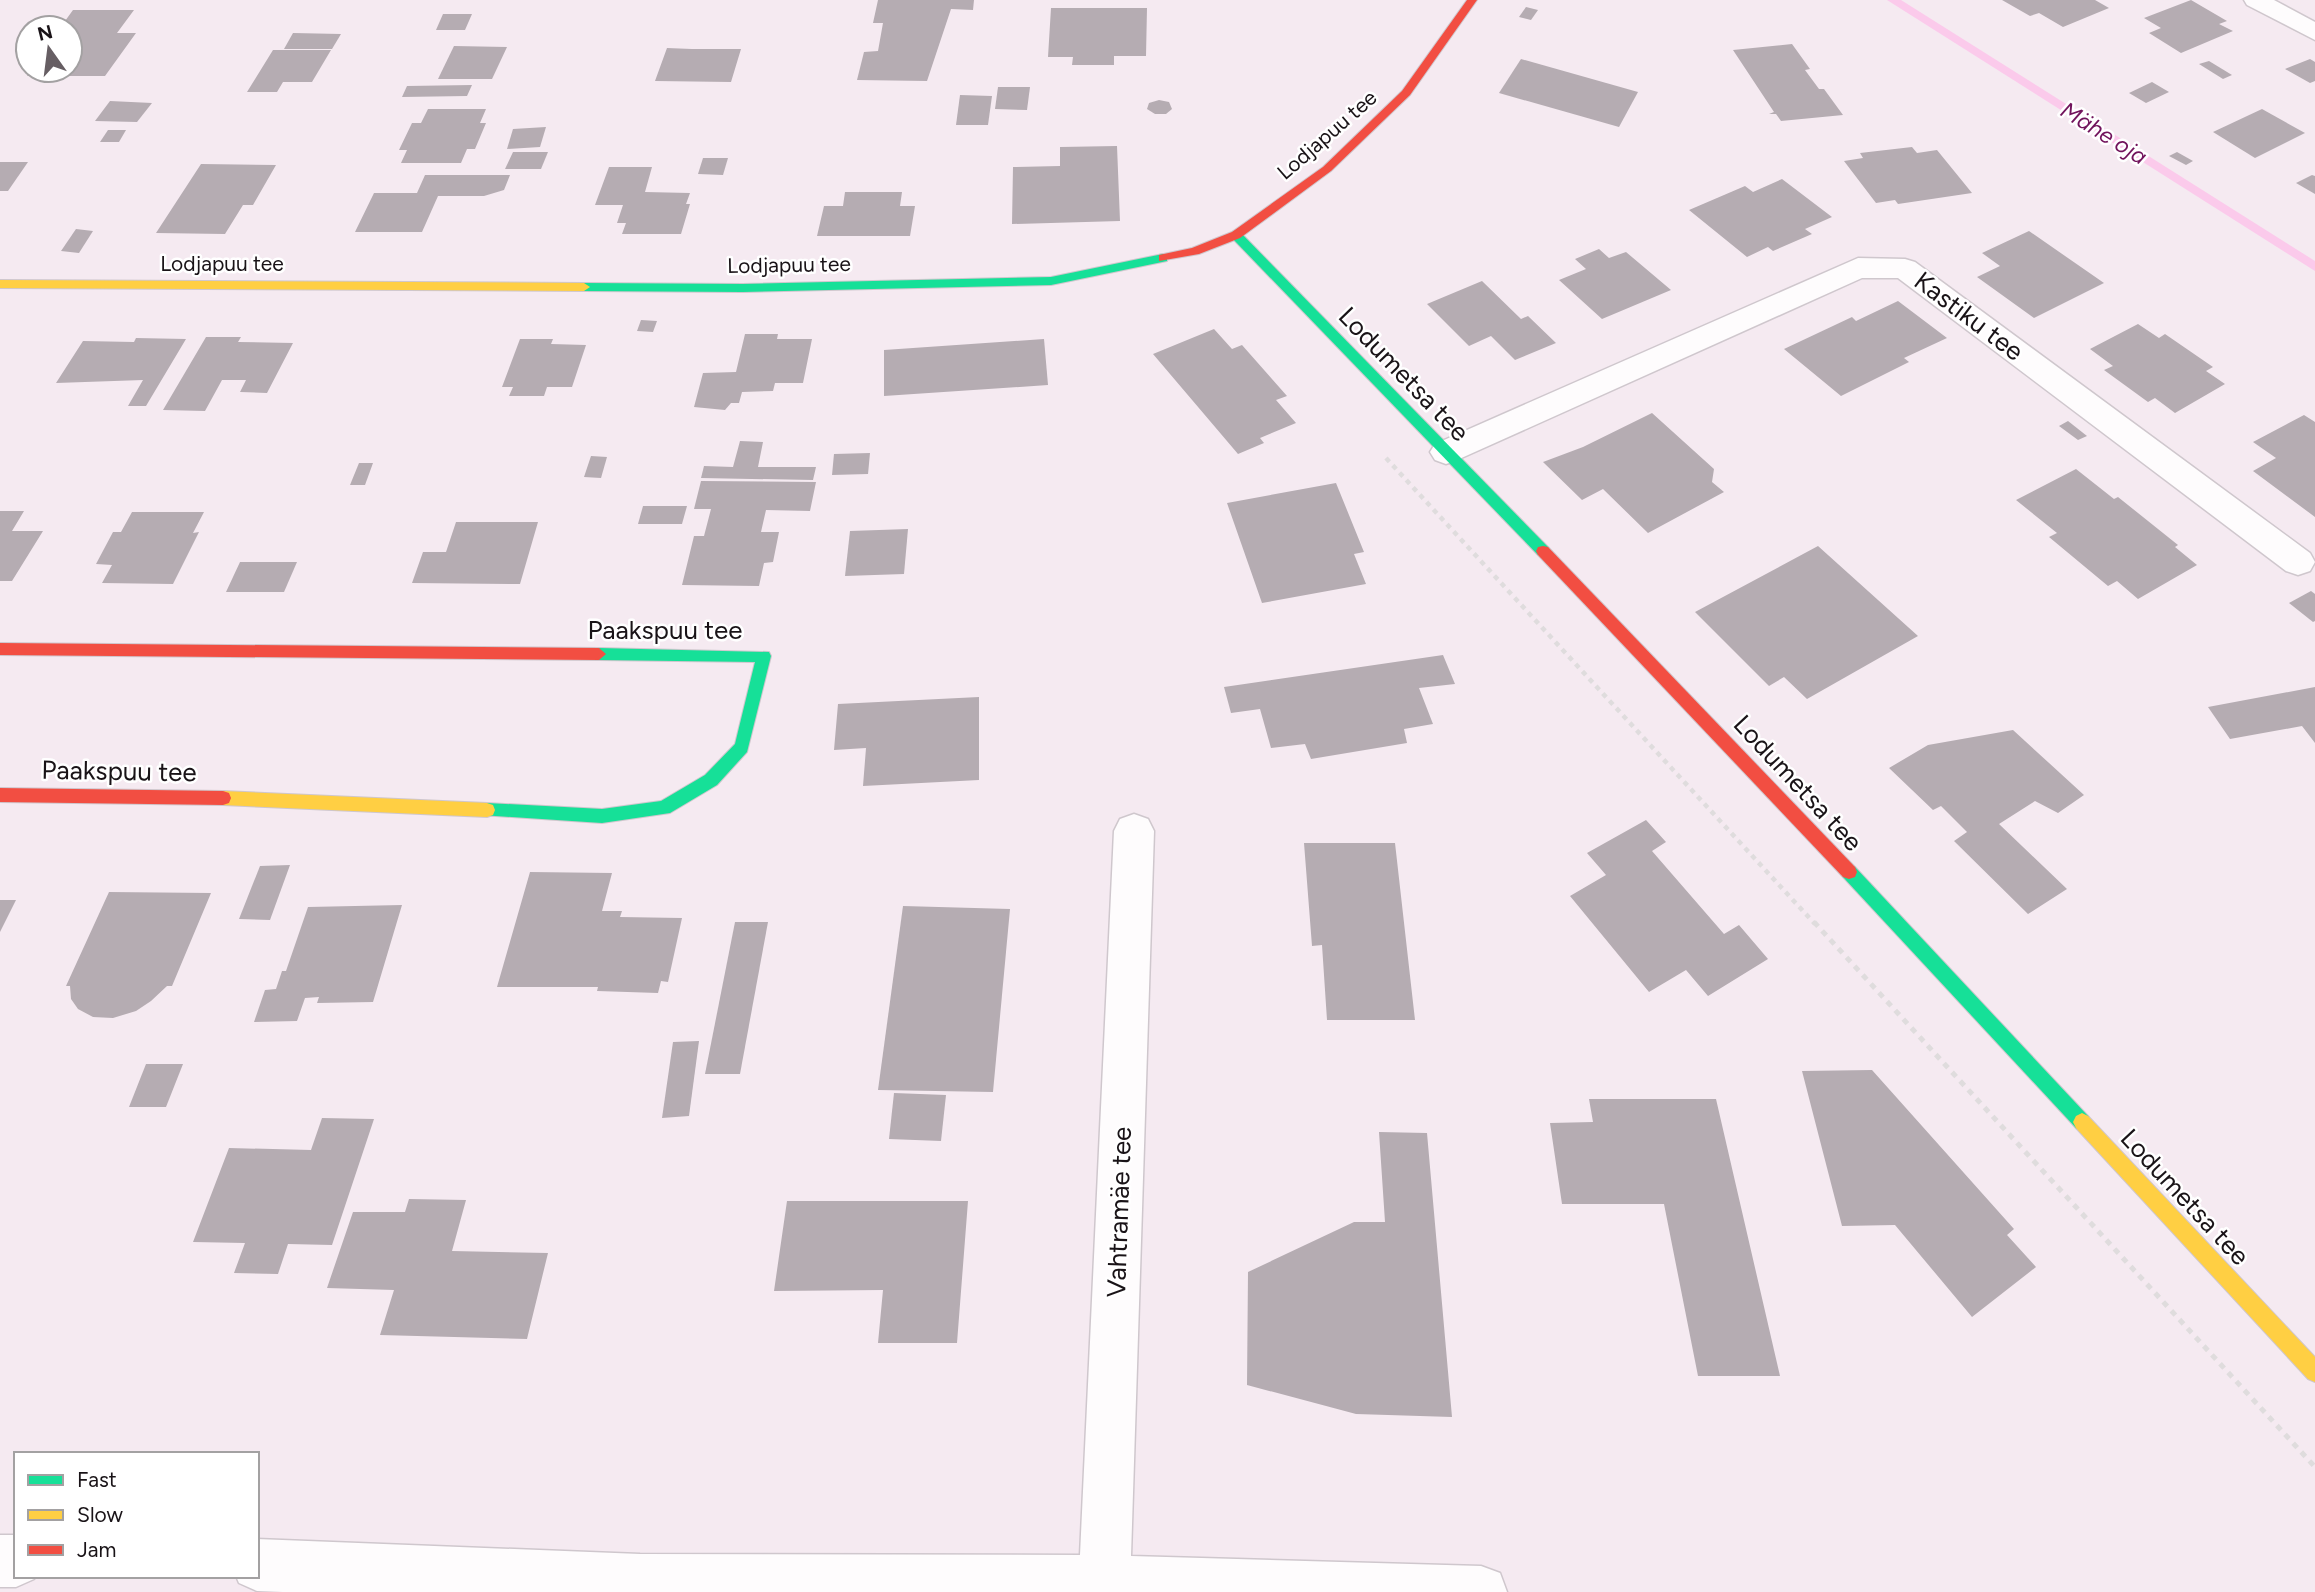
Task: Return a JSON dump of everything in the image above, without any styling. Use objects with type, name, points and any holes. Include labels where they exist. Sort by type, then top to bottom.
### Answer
[{"type":"street","name":"Lodjapuu tee","points":[[0,284],[743,288],[1051,281],[1195,251],[1236,235],[1327,169],[1406,93],[1472,0]]},
{"type":"street","points":[[2256,0],[2315,32]]},
{"type":"street","name":"Lodumetsa tee","points":[[1236,235],[1720,735],[2315,1372]]},
{"type":"street","name":"Kastiku tee","points":[[1446,452],[1858,268],[1905,268],[2298,562]]},
{"type":"street","name":"Paakspuu tee","points":[[0,649],[764,656],[742,747],[711,780],[664,808],[602,816],[281,799],[0,794]]},
{"type":"street","name":"Vahtramäe tee","points":[[1104,1587],[1134,831]]},
{"type":"street","points":[[259,1565],[638,1586],[1104,1587],[1481,1592]]},
{"type":"path","points":[[1383,456],[2315,1467]]},
{"type":"building","points":[[878,0],[974,0],[973,10],[951,9],[927,81],[857,80],[864,52],[878,51],[883,23],[873,23]]},
{"type":"building","points":[[2002,0],[2095,0],[2109,8],[2063,27],[2039,13],[2030,16]]},
{"type":"building","points":[[2191,0],[2227,21],[2219,24],[2233,31],[2181,53],[2149,33],[2161,28],[2144,18]]},
{"type":"building","points":[[1526,7],[1538,10],[1531,20],[1519,17]]},
{"type":"building","points":[[1051,8],[1147,8],[1146,56],[1114,56],[1114,65],[1072,65],[1073,57],[1048,57]]},
{"type":"building","points":[[73,10],[134,10],[117,33],[136,33],[105,76],[84,76],[84,14],[70,14]]},
{"type":"building","points":[[443,14],[472,14],[465,30],[436,30]]},
{"type":"building","points":[[293,33],[341,34],[332,49],[284,49]]},
{"type":"building","points":[[1792,44],[1810,69],[1805,70],[1819,89],[1824,89],[1843,115],[1781,121],[1776,114],[1769,114],[1774,112],[1733,50]]},
{"type":"building","points":[[454,46],[507,47],[492,79],[438,79]]},
{"type":"building","points":[[667,48],[741,49],[731,82],[655,81]]},
{"type":"building","points":[[273,50],[331,50],[312,82],[283,82],[277,92],[247,92]]},
{"type":"building","points":[[1521,59],[1638,92],[1619,127],[1499,93]]},
{"type":"building","points":[[2310,59],[2315,62],[2315,81],[2310,83],[2285,69]]},
{"type":"building","points":[[2209,61],[2232,75],[2223,79],[2199,64]]},
{"type":"building","points":[[2152,82],[2169,92],[2146,103],[2129,93]]},
{"type":"building","points":[[472,85],[467,96],[402,97],[407,86]]},
{"type":"building","points":[[998,87],[1030,87],[1027,110],[995,109]]},
{"type":"building","points":[[960,95],[992,96],[988,125],[956,125]]},
{"type":"building","points":[[1159,100],[1169,102],[1172,109],[1166,114],[1155,114],[1147,109],[1149,103]]},
{"type":"building","points":[[110,101],[152,103],[137,122],[95,121]]},
{"type":"building","points":[[428,109],[486,109],[480,123],[486,123],[475,149],[467,149],[461,163],[401,163],[407,150],[399,150],[412,123],[421,123]]},
{"type":"building","points":[[2262,109],[2305,133],[2255,158],[2213,132]]},
{"type":"building","points":[[546,127],[540,147],[507,149],[513,129]]},
{"type":"building","points":[[108,130],[126,130],[119,142],[100,142]]},
{"type":"building","points":[[1117,146],[1120,221],[1012,224],[1013,167],[1060,166],[1060,147]]},
{"type":"building","points":[[1912,147],[1917,153],[1937,150],[1972,193],[1898,204],[1895,200],[1876,203],[1844,161],[1863,158],[1860,153]]},
{"type":"building","points":[[513,152],[548,152],[541,169],[505,169]]},
{"type":"building","points":[[2177,152],[2193,161],[2186,165],[2169,156]]},
{"type":"building","points":[[703,158],[728,158],[723,175],[698,174]]},
{"type":"building","points":[[0,162],[28,162],[8,191],[0,191]]},
{"type":"building","points":[[201,164],[276,165],[253,205],[243,205],[225,234],[156,233]]},
{"type":"building","points":[[609,167],[652,167],[645,192],[690,193],[686,204],[690,204],[681,234],[622,234],[626,223],[617,223],[623,205],[595,205]]},
{"type":"building","points":[[425,175],[510,175],[504,190],[484,196],[438,196],[422,232],[355,232],[374,193],[417,193]]},
{"type":"building","points":[[2315,176],[2315,194],[2296,183]]},
{"type":"building","points":[[1782,179],[1832,217],[1805,229],[1812,234],[1773,251],[1768,247],[1747,257],[1689,210],[1745,186],[1753,192]]},
{"type":"building","points":[[845,192],[902,192],[900,206],[915,206],[910,236],[817,236],[824,206],[843,206]]},
{"type":"building","points":[[76,229],[93,231],[79,253],[61,251]]},
{"type":"building","points":[[2029,231],[2104,283],[2034,318],[1977,277],[2000,266],[1982,253]]},
{"type":"building","points":[[1599,249],[1609,258],[1626,252],[1671,290],[1602,319],[1559,280],[1586,269],[1575,259]]},
{"type":"building","points":[[1482,281],[1521,319],[1528,316],[1556,343],[1515,360],[1491,336],[1469,346],[1427,304]]},
{"type":"building","points":[[1898,301],[1947,338],[1904,358],[1909,362],[1841,396],[1784,349],[1852,317],[1856,321]]},
{"type":"building","points":[[641,320],[657,321],[653,332],[637,331]]},
{"type":"building","points":[[2138,324],[2159,338],[2165,334],[2213,367],[2206,371],[2225,384],[2175,413],[2155,398],[2148,402],[2104,370],[2113,366],[2090,349]]},
{"type":"building","points":[[1214,329],[1232,349],[1242,345],[1287,396],[1276,400],[1296,423],[1260,438],[1264,443],[1238,454],[1153,354]]},
{"type":"building","points":[[745,334],[778,334],[777,339],[812,339],[803,383],[775,383],[773,391],[742,392],[739,403],[731,403],[725,410],[694,407],[703,373],[736,372]]},
{"type":"building","points":[[206,337],[241,337],[238,342],[293,343],[267,393],[240,392],[246,380],[222,380],[205,411],[163,410]]},
{"type":"building","points":[[136,338],[186,339],[146,406],[128,406],[143,380],[56,383],[83,341],[134,342]]},
{"type":"building","points":[[520,339],[553,339],[551,344],[586,345],[572,387],[547,387],[544,396],[509,396],[513,387],[502,387]]},
{"type":"building","points":[[1044,339],[1048,385],[884,396],[884,350]]},
{"type":"building","points":[[1652,413],[1714,469],[1712,482],[1724,492],[1648,533],[1603,489],[1582,500],[1543,462],[1583,447]]},
{"type":"building","points":[[2304,415],[2315,422],[2315,517],[2253,471],[2276,458],[2253,442]]},
{"type":"building","points":[[2068,421],[2087,436],[2078,440],[2059,426]]},
{"type":"building","points":[[740,441],[763,442],[758,467],[816,467],[813,480],[701,478],[704,466],[733,467]]},
{"type":"building","points":[[870,453],[868,474],[832,475],[834,454]]},
{"type":"building","points":[[591,456],[607,457],[601,478],[584,477]]},
{"type":"building","points":[[359,463],[373,463],[365,485],[350,485]]},
{"type":"building","points":[[2076,469],[2114,499],[2118,497],[2178,545],[2175,547],[2197,565],[2138,599],[2117,581],[2108,586],[2049,537],[2057,533],[2016,500]]},
{"type":"building","points":[[701,481],[816,482],[810,511],[766,510],[761,532],[779,532],[773,562],[764,563],[759,586],[682,585],[694,536],[704,536],[711,509],[694,509]]},
{"type":"building","points":[[1336,483],[1364,552],[1354,554],[1366,584],[1262,603],[1227,503]]},
{"type":"building","points":[[643,506],[687,506],[682,524],[638,524]]},
{"type":"building","points":[[0,511],[24,511],[12,531],[43,531],[12,581],[0,581]]},
{"type":"building","points":[[132,512],[204,512],[193,533],[199,532],[173,584],[102,583],[112,565],[96,564],[113,532],[121,532]]},
{"type":"building","points":[[456,522],[538,522],[520,584],[412,583],[423,552],[446,552]]},
{"type":"building","points":[[908,529],[904,574],[845,576],[850,531]]},
{"type":"building","points":[[1818,546],[1918,636],[1807,699],[1784,677],[1769,686],[1695,612]]},
{"type":"building","points":[[240,562],[297,562],[284,592],[226,592]]},
{"type":"building","points":[[2311,591],[2315,594],[2313,622],[2289,603]]},
{"type":"building","points":[[1443,655],[1455,684],[1419,688],[1433,724],[1404,729],[1407,743],[1311,759],[1305,744],[1271,748],[1260,709],[1231,713],[1224,687]]},
{"type":"building","points":[[2315,687],[2315,743],[2302,726],[2230,739],[2208,707]]},
{"type":"building","points":[[979,697],[979,780],[863,786],[866,748],[834,750],[838,704]]},
{"type":"building","points":[[2013,730],[2084,795],[2058,813],[2035,801],[1999,824],[2067,889],[2028,914],[1954,841],[1967,832],[1941,806],[1933,810],[1889,768],[1928,745]]},
{"type":"building","points":[[1646,820],[1666,842],[1652,851],[1724,934],[1739,925],[1768,959],[1708,996],[1686,970],[1649,992],[1570,896],[1606,875],[1587,853]]},
{"type":"building","points":[[1304,843],[1395,843],[1415,1020],[1327,1020],[1322,945],[1312,946]]},
{"type":"building","points":[[290,865],[270,920],[239,919],[260,866]]},
{"type":"building","points":[[530,872],[612,873],[602,911],[622,911],[620,917],[682,918],[668,982],[661,981],[658,993],[597,991],[598,987],[497,987]]},
{"type":"building","points":[[109,892],[211,893],[172,986],[167,986],[136,1011],[113,1018],[93,1017],[78,1009],[71,999],[70,986],[66,986]]},
{"type":"building","points":[[0,900],[16,900],[0,932]]},
{"type":"building","points":[[402,905],[373,1002],[317,1003],[319,997],[305,998],[297,1021],[254,1022],[265,990],[276,989],[282,971],[286,971],[308,907]]},
{"type":"building","points":[[903,906],[1010,909],[993,1092],[878,1090]]},
{"type":"building","points":[[735,922],[768,922],[740,1074],[705,1074]]},
{"type":"building","points":[[699,1041],[689,1116],[662,1118],[673,1042]]},
{"type":"building","points":[[146,1064],[183,1064],[166,1107],[129,1107]]},
{"type":"building","points":[[1872,1070],[2014,1229],[2007,1235],[2036,1267],[1972,1317],[1895,1225],[1842,1226],[1802,1071]]},
{"type":"building","points":[[894,1093],[946,1095],[941,1141],[889,1139]]},
{"type":"building","points":[[1589,1099],[1716,1099],[1780,1376],[1698,1376],[1664,1204],[1562,1204],[1550,1123],[1593,1122]]},
{"type":"building","points":[[322,1118],[374,1119],[332,1245],[288,1244],[278,1274],[234,1273],[245,1243],[193,1242],[229,1148],[311,1150]]},
{"type":"building","points":[[1379,1132],[1427,1133],[1452,1417],[1356,1414],[1247,1385],[1248,1272],[1354,1222],[1385,1222]]},
{"type":"building","points":[[409,1199],[466,1200],[452,1251],[548,1253],[527,1339],[380,1335],[394,1290],[327,1288],[353,1212],[405,1212]]},
{"type":"building","points":[[787,1201],[968,1201],[957,1343],[878,1343],[883,1290],[774,1291]]},
{"type":"waterway","name":"Mähe oja","points":[[1893,0],[2315,267]]},
{"type":"traffic: fast","points":[[1236,235],[1543,551]]},
{"type":"traffic: fast","points":[[584,287],[743,288],[1051,281],[1163,258]]},
{"type":"traffic: fast","points":[[487,810],[602,816],[664,808],[711,780],[742,747],[764,656],[599,654]]},
{"type":"traffic: fast","points":[[1849,872],[2082,1122]]},
{"type":"traffic: slow","points":[[0,284],[584,287]]},
{"type":"traffic: slow","points":[[223,798],[487,810]]},
{"type":"traffic: slow","points":[[2082,1122],[2315,1372]]},
{"type":"traffic: jam","points":[[1163,258],[1195,251],[1236,235],[1327,169],[1406,93],[1472,0]]},
{"type":"traffic: jam","points":[[1543,551],[1849,872]]},
{"type":"traffic: jam","points":[[0,649],[599,654]]},
{"type":"traffic: jam","points":[[0,795],[223,798]]}]
